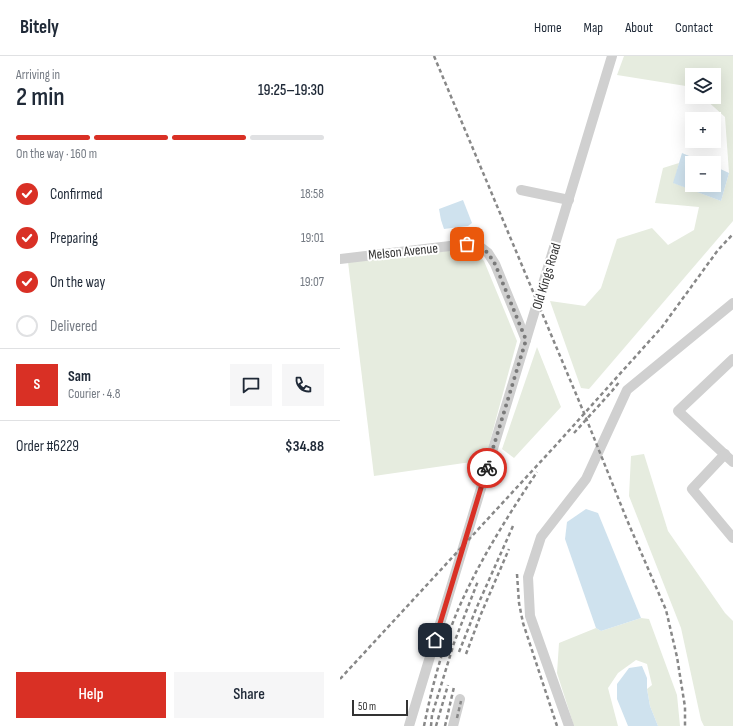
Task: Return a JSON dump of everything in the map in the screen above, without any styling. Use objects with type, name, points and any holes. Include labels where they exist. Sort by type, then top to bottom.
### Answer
[{"type":"street","name":"Old Kings Road","points":[[409,726],[612,56]]},
{"type":"street","points":[[521,190],[569,200]]},
{"type":"street","name":"Melson Avenue","points":[[340,259],[467,244],[479,246],[488,253],[495,264],[526,340]]},
{"type":"street","points":[[569,726],[530,616],[528,577],[540,537],[586,479],[627,390],[733,303]]},
{"type":"street","points":[[732,362],[678,411],[733,462]]},
{"type":"street","points":[[725,454],[692,489],[733,538]]},
{"type":"street","points":[[453,726],[460,699]]},
{"type":"shaded area","points":[[624,56],[733,56],[733,221],[589,389],[581,388],[550,301],[585,306],[601,288],[617,239],[652,228],[668,245],[694,230],[699,207],[655,203],[663,168],[679,163],[674,183],[685,187],[685,192],[698,192],[721,201],[729,173],[725,117],[711,104],[721,104],[721,68],[685,68],[685,86],[617,75]]},
{"type":"shaded area","points":[[472,248],[484,261],[517,341],[485,460],[374,476],[348,262]]},
{"type":"shaded area","points":[[537,347],[561,407],[514,458],[502,449]]},
{"type":"shaded area","points":[[644,454],[668,531],[725,613],[733,621],[733,726],[704,726],[701,720],[681,628],[629,496],[631,456]]},
{"type":"shaded area","points":[[641,618],[649,619],[677,695],[680,726],[658,726],[650,706],[647,689],[652,685],[647,664],[636,660],[618,673],[608,688],[618,726],[574,726],[557,673],[559,643],[596,628],[601,631]]},
{"type":"water","points":[[682,153],[689,156],[685,156],[685,188],[673,183]]},
{"type":"water","points":[[721,169],[729,173],[721,201],[697,192],[721,192]]},
{"type":"water","points":[[463,200],[472,223],[468,226],[444,229],[439,209]]},
{"type":"water","points":[[586,509],[598,513],[641,618],[601,631],[596,628],[565,539],[567,522]]},
{"type":"water","points":[[642,666],[647,678],[650,706],[658,726],[628,726],[617,699],[617,684],[629,668]]},
{"type":"railway","points":[[434,56],[584,413],[627,520],[666,610],[677,657],[685,707],[685,726]]},
{"type":"railway","points":[[340,679],[556,445],[662,327],[718,250],[733,234]]},
{"type":"railway","points":[[574,433],[620,381]]},
{"type":"railway","points":[[424,726],[438,668],[457,612],[465,594],[494,540],[537,472]]},
{"type":"railway","points":[[459,652],[476,609],[513,526]]},
{"type":"railway","points":[[466,654],[481,614],[509,549]]},
{"type":"railway","points":[[517,574],[519,603],[523,623],[557,726]]},
{"type":"railway","points":[[431,726],[432,715],[454,643],[478,581]]},
{"type":"railway","points":[[436,726],[448,685]]},
{"type":"railway","points":[[445,726],[454,687]]},
{"type":"railway","points":[[457,718],[461,701]]},
{"type":"way so far","points":[[467,244],[479,246],[488,253],[495,264],[526,340],[487,468]]},
{"type":"route","points":[[435,640],[487,468]]}]
